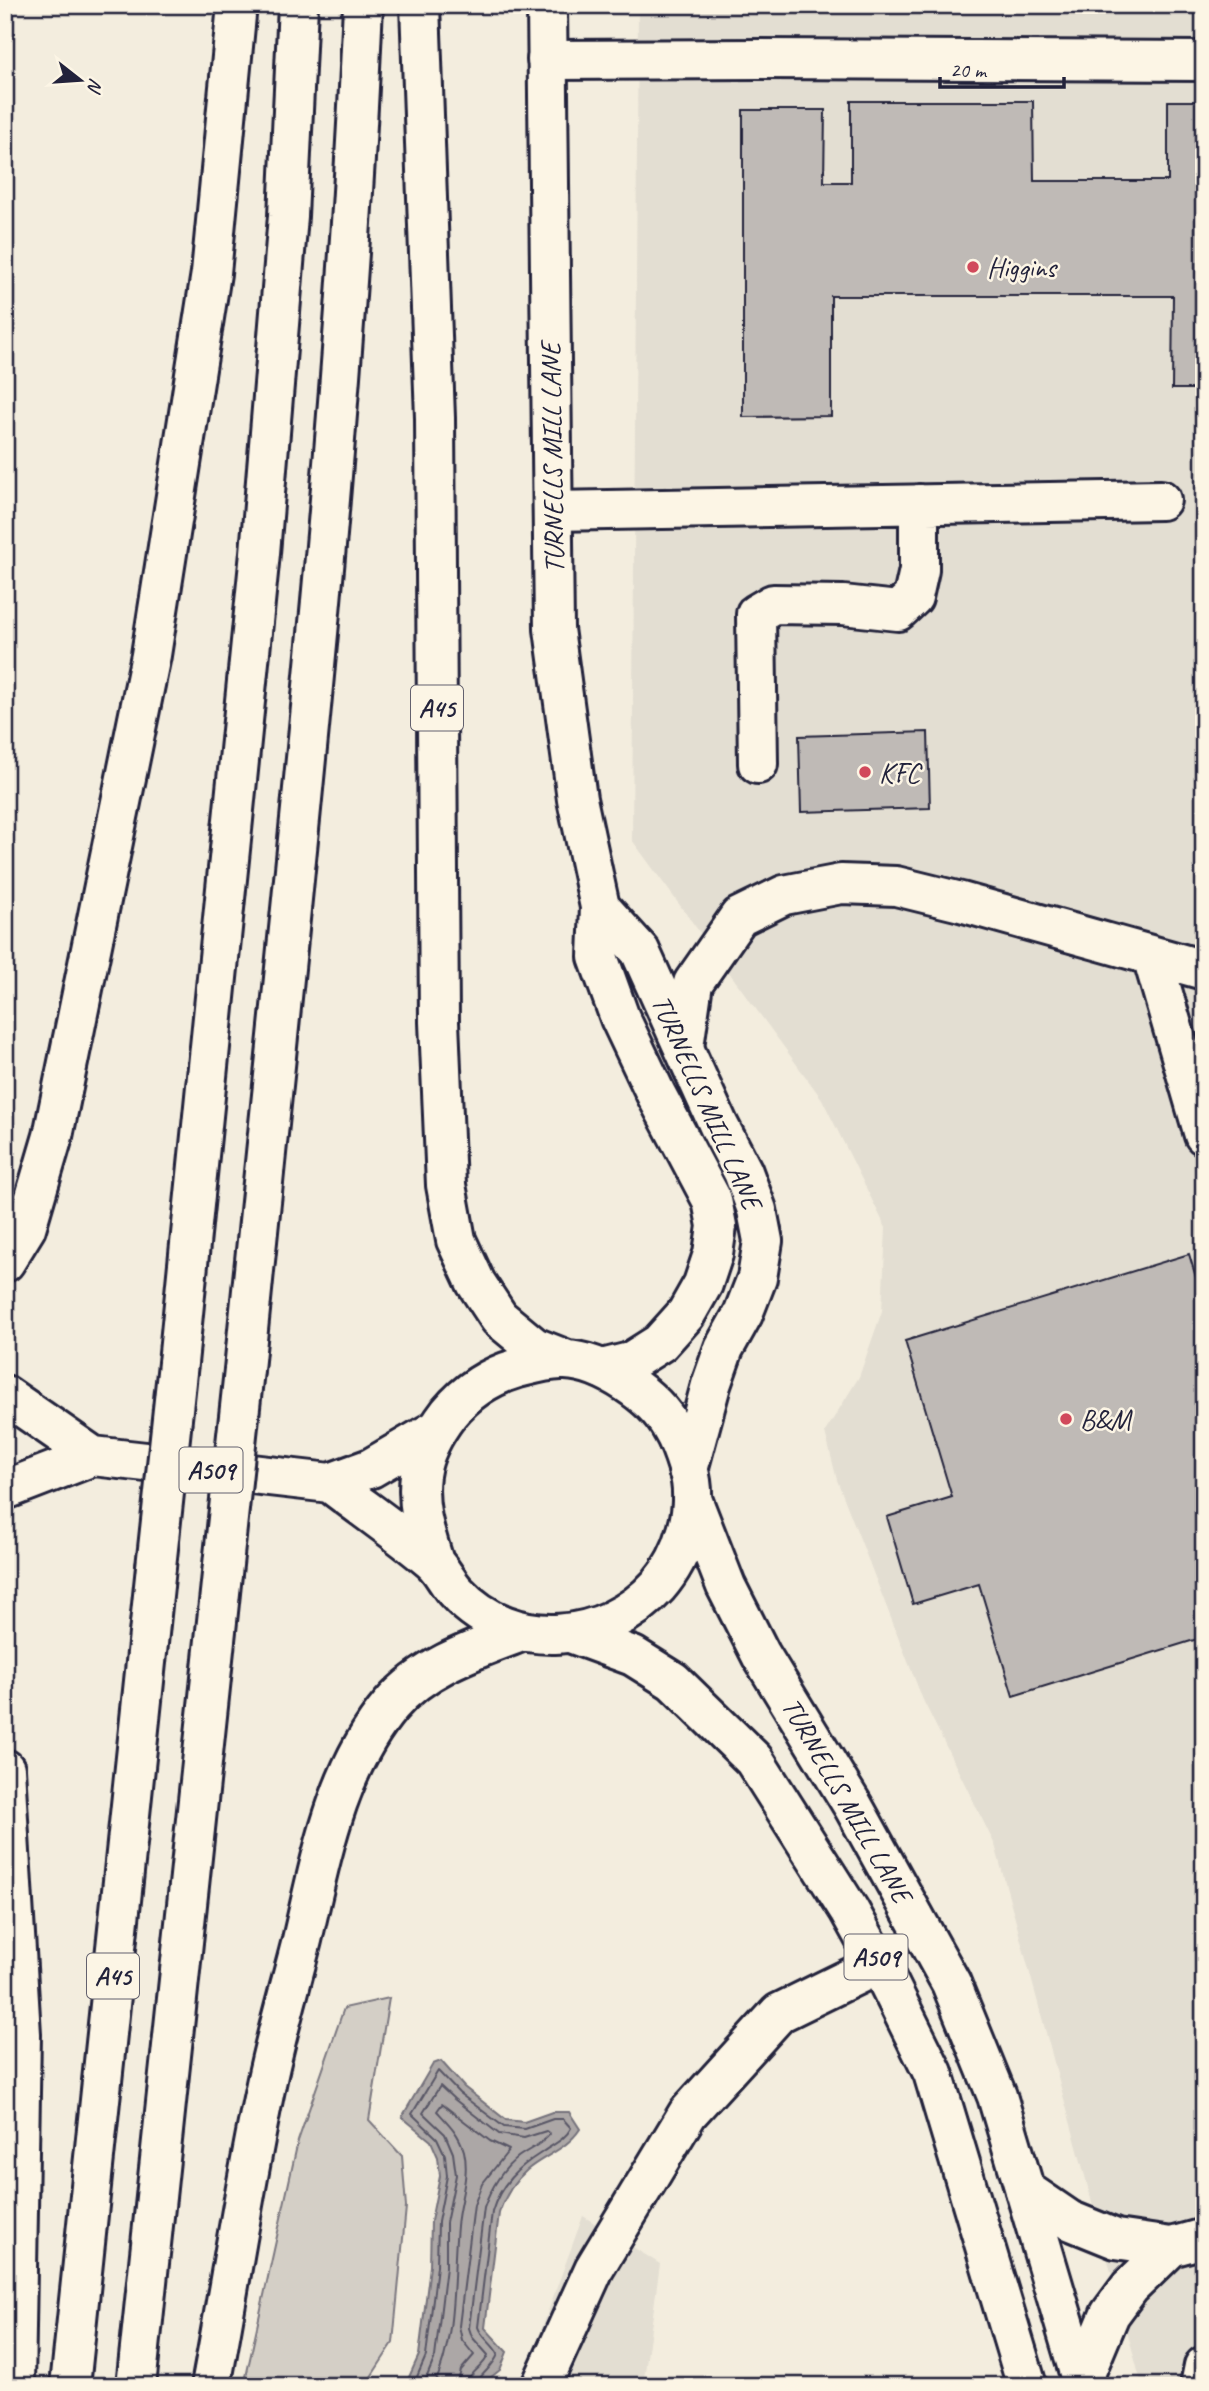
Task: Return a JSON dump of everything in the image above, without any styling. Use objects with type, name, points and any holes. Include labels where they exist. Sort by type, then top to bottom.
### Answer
[{"type":"main road","points":[[5,1262],[26,1228],[53,1136],[150,655],[211,274],[237,5]]},
{"type":"main road","name":"A45","points":[[70,2386],[260,553],[288,216],[298,5]]},
{"type":"main road","name":"A45","points":[[136,2386],[244,1370],[332,480],[356,172],[363,5]]},
{"type":"main road","name":"A45","points":[[420,5],[435,418],[439,1022],[446,1185],[456,1240],[476,1283],[499,1318],[534,1347],[566,1360]]},
{"type":"main road","name":"TURNELLS MILL LANE","points":[[547,5],[554,629],[577,799],[600,907],[598,957],[620,1018],[656,1094],[701,1175],[712,1200],[717,1226],[713,1254],[703,1284],[686,1314],[660,1342],[630,1362],[603,1369]]},
{"type":"main road","points":[[547,60],[1204,61]]},
{"type":"main road","points":[[553,511],[1161,500]]},
{"type":"main road","points":[[758,764],[756,614],[773,604],[843,605],[898,611],[914,597],[919,570],[919,504]]},
{"type":"main road","points":[[684,1047],[693,983],[739,917],[784,895],[841,884],[896,886],[1204,970]]},
{"type":"main road","name":"TURNELLS MILL LANE","points":[[600,907],[640,951],[719,1126],[743,1172],[757,1210],[763,1241],[757,1278],[743,1314],[724,1348],[711,1385],[690,1483],[726,1587],[761,1655],[853,1806],[951,1983],[997,2096],[1083,2383]]},
{"type":"main road","points":[[1152,956],[1204,1135]]},
{"type":"main road","points":[[330,1483],[434,1562],[457,1594],[488,1617],[524,1632],[573,1634],[611,1623],[644,1601],[670,1572],[686,1536],[690,1483],[672,1427],[642,1393],[603,1369],[566,1360],[538,1362],[498,1374],[462,1397],[436,1430],[420,1473],[420,1519],[434,1562]]},
{"type":"main road","name":"A509","points":[[5,1395],[93,1456]]},
{"type":"main road","name":"A509","points":[[5,1490],[93,1456],[330,1483],[371,1468],[436,1430]]},
{"type":"main road","points":[[211,2386],[266,2084],[329,1829],[348,1777],[368,1735],[393,1703],[424,1675],[465,1653],[524,1632]]},
{"type":"main road","name":"TURNELLS MILL LANE","points":[[573,1634],[633,1656],[673,1681],[754,1760],[849,1910],[933,2073],[1027,2386]]},
{"type":"main road","points":[[5,1769],[21,2034],[15,2386]]},
{"type":"main road","points":[[541,2386],[594,2269],[688,2113],[779,2013],[879,1964]]},
{"type":"main road","points":[[1026,2190],[1046,2207],[1092,2231],[1128,2242],[1187,2242]]},
{"type":"main road","points":[[1083,2383],[1110,2315],[1130,2287],[1187,2242]]},
{"type":"main road","points":[[1200,2386],[1204,2366]]},
{"type":"shaded area","points":[[638,5],[1204,5],[1204,2386],[1142,2386],[995,1845],[923,1700],[837,1480],[825,1432],[859,1377],[882,1311],[886,1228],[822,1099],[632,840]]},
{"type":"shaded area","points":[[389,1998],[369,2120],[402,2156],[406,2207],[393,2343],[365,2386],[244,2386],[298,2141],[344,2008]]},
{"type":"shaded area","points":[[583,2216],[660,2264],[643,2386],[516,2386],[525,2374]]},
{"type":"water","points":[[441,2061],[464,2087],[506,2120],[524,2122],[552,2112],[569,2112],[580,2129],[569,2142],[522,2175],[501,2207],[485,2328],[507,2352],[500,2370],[480,2386],[405,2386],[419,2355],[430,2266],[431,2221],[440,2176],[438,2157],[431,2141],[402,2117],[433,2064]]},
{"type":"building","name":"Higgins","points":[[851,101],[1033,101],[1034,181],[1168,181],[1168,101],[1204,101],[1204,389],[1172,389],[1173,296],[831,296],[831,416],[743,417],[743,110],[825,110],[824,182],[851,182]]},
{"type":"building","name":"KFC","points":[[928,732],[930,808],[801,812],[799,736]]},
{"type":"building","name":"B&M","points":[[1189,1254],[1204,1304],[1204,1637],[1013,1696],[979,1584],[913,1604],[887,1517],[952,1497],[905,1341]]},
{"type":"place","name":"Higgins","points":[[973,267]]},
{"type":"place","name":"KFC","points":[[865,772]]},
{"type":"place","name":"B&M","points":[[1066,1419]]}]
